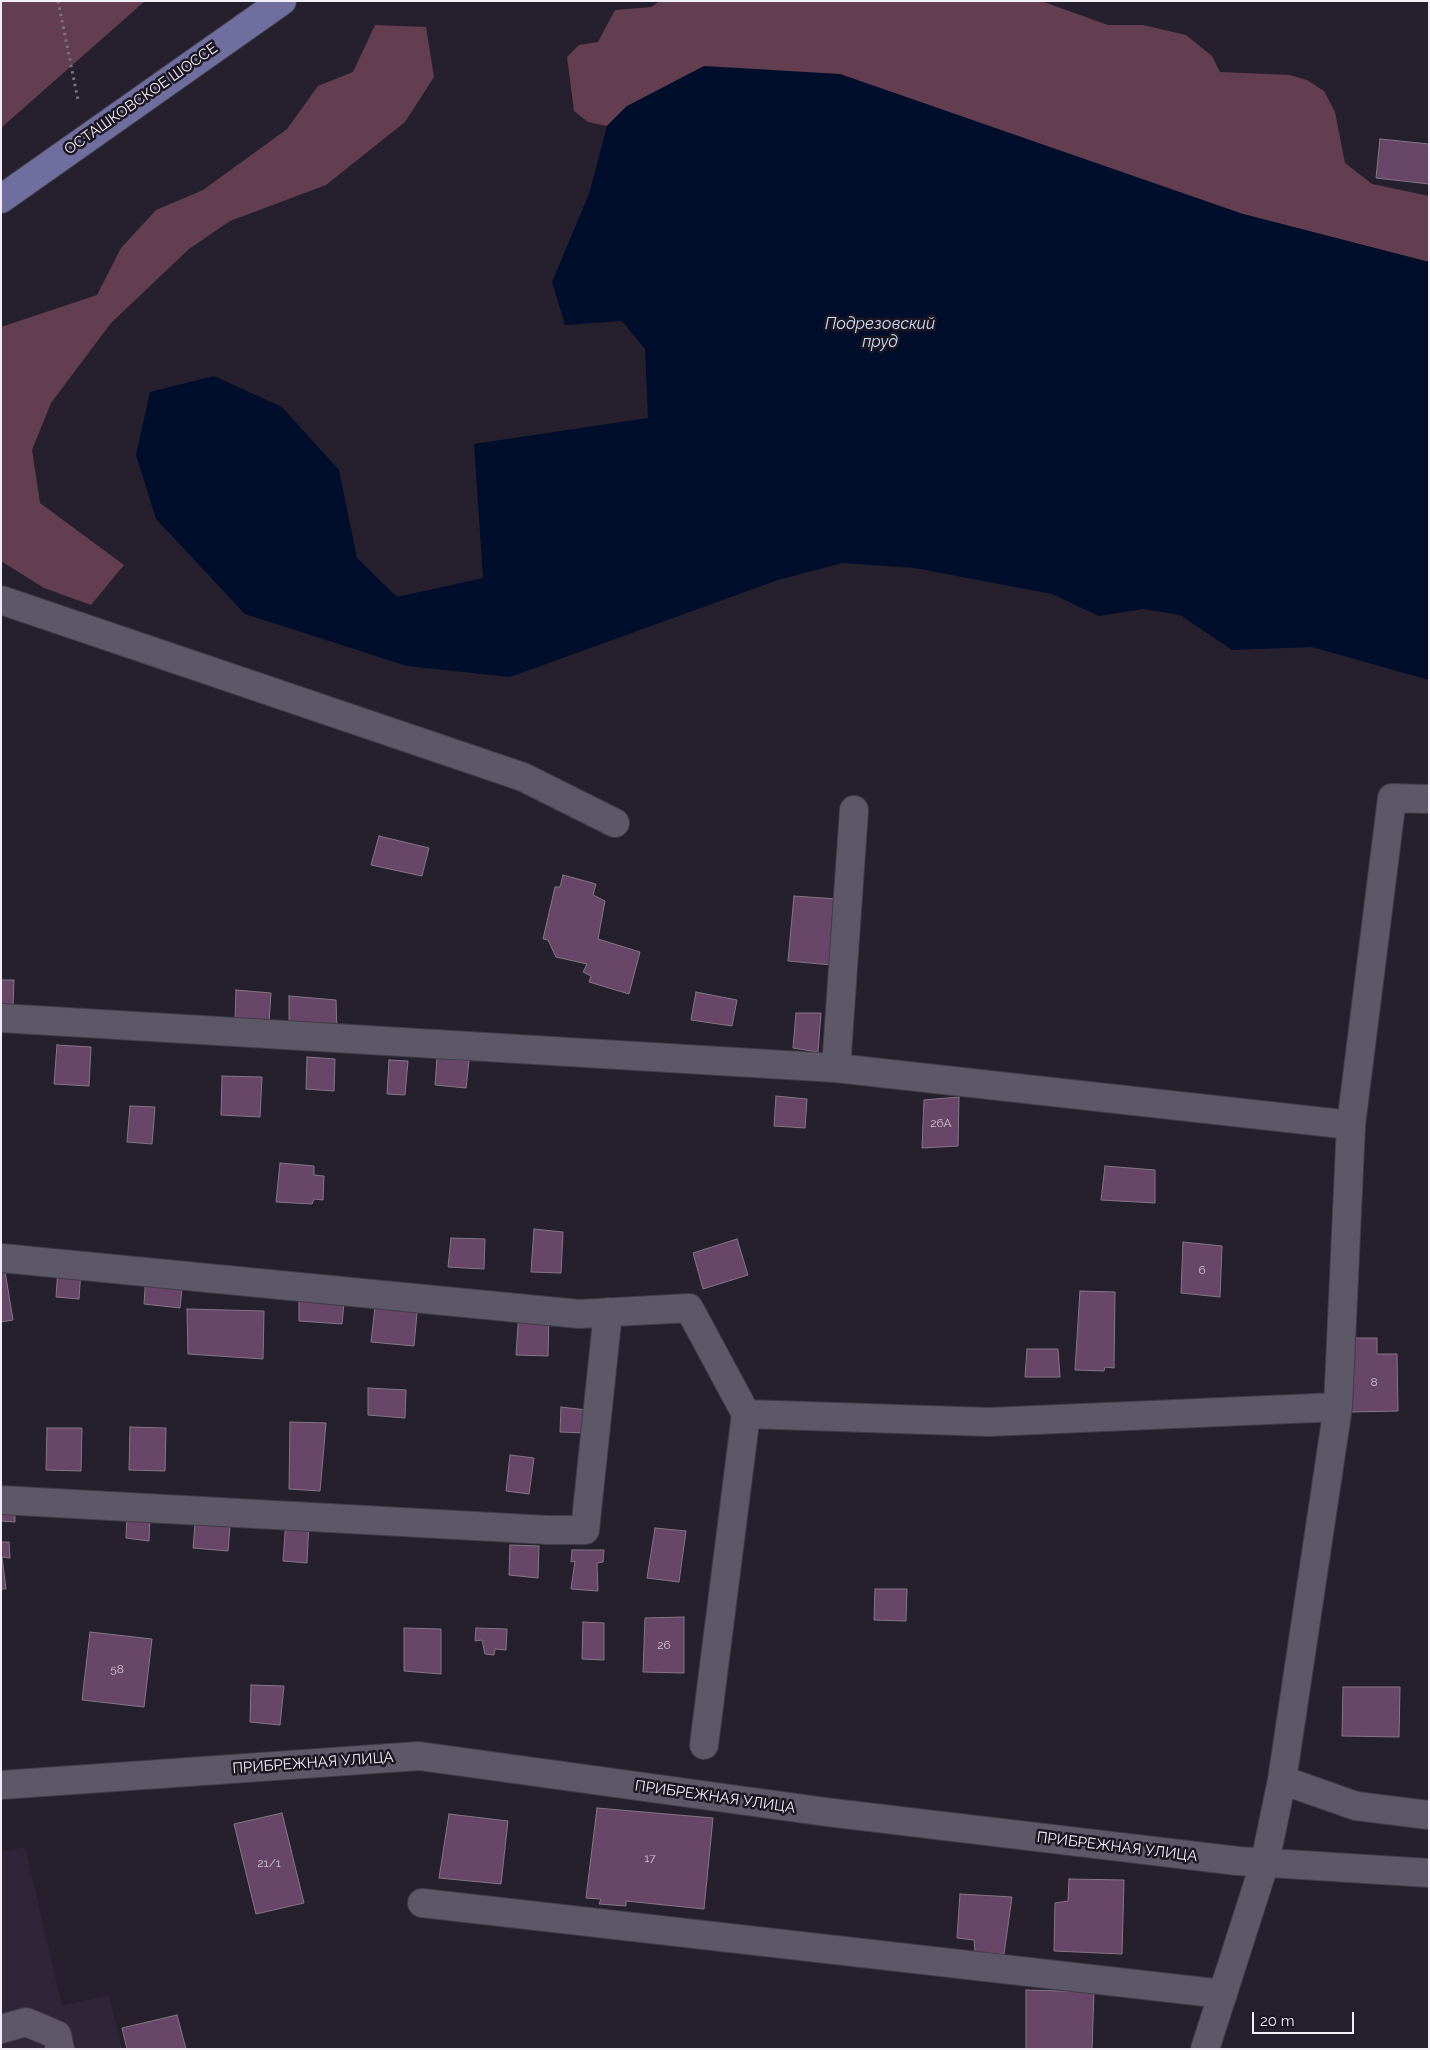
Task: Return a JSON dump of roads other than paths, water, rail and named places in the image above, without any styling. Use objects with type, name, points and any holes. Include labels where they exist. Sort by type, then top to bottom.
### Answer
[{"type":"main road","name":"ОСТАШКОВСКОЕ ШОССЕ","points":[[1,199],[282,1]]},
{"type":"street","points":[[1,600],[522,777],[615,823]]},
{"type":"street","points":[[1206,2049],[1265,1862],[1282,1780],[1338,1407],[1351,1125],[1392,798],[1429,799]]},
{"type":"street","points":[[836,1068],[854,810]]},
{"type":"street","points":[[1,1018],[836,1068],[1351,1125]]},
{"type":"street","points":[[1,1258],[579,1314],[689,1308],[746,1414],[704,1745]]},
{"type":"street","points":[[1,1500],[548,1530],[585,1530],[608,1312]]},
{"type":"street","points":[[746,1414],[989,1422],[1338,1407]]},
{"type":"street","name":"ПРИБРЕЖНАЯ УЛИЦА","points":[[1,1785],[420,1756],[826,1812],[1265,1862],[1429,1873]]},
{"type":"street","points":[[1282,1780],[1356,1806],[1429,1814]]},
{"type":"street","points":[[422,1903],[1223,1994]]},
{"type":"street","points":[[1,2029],[26,2022],[57,2035],[60,2049]]},
{"type":"water","name":"Подрезовский пруд","points":[[704,66],[840,74],[1243,214],[1429,262],[1429,680],[1312,647],[1232,650],[1180,615],[1143,609],[1099,616],[1052,594],[915,568],[842,563],[778,580],[510,677],[407,666],[245,614],[156,519],[136,455],[150,392],[214,376],[282,407],[339,470],[357,558],[397,597],[483,578],[474,444],[648,418],[645,349],[622,321],[565,325],[552,282],[589,194],[607,126],[627,106]]}]
